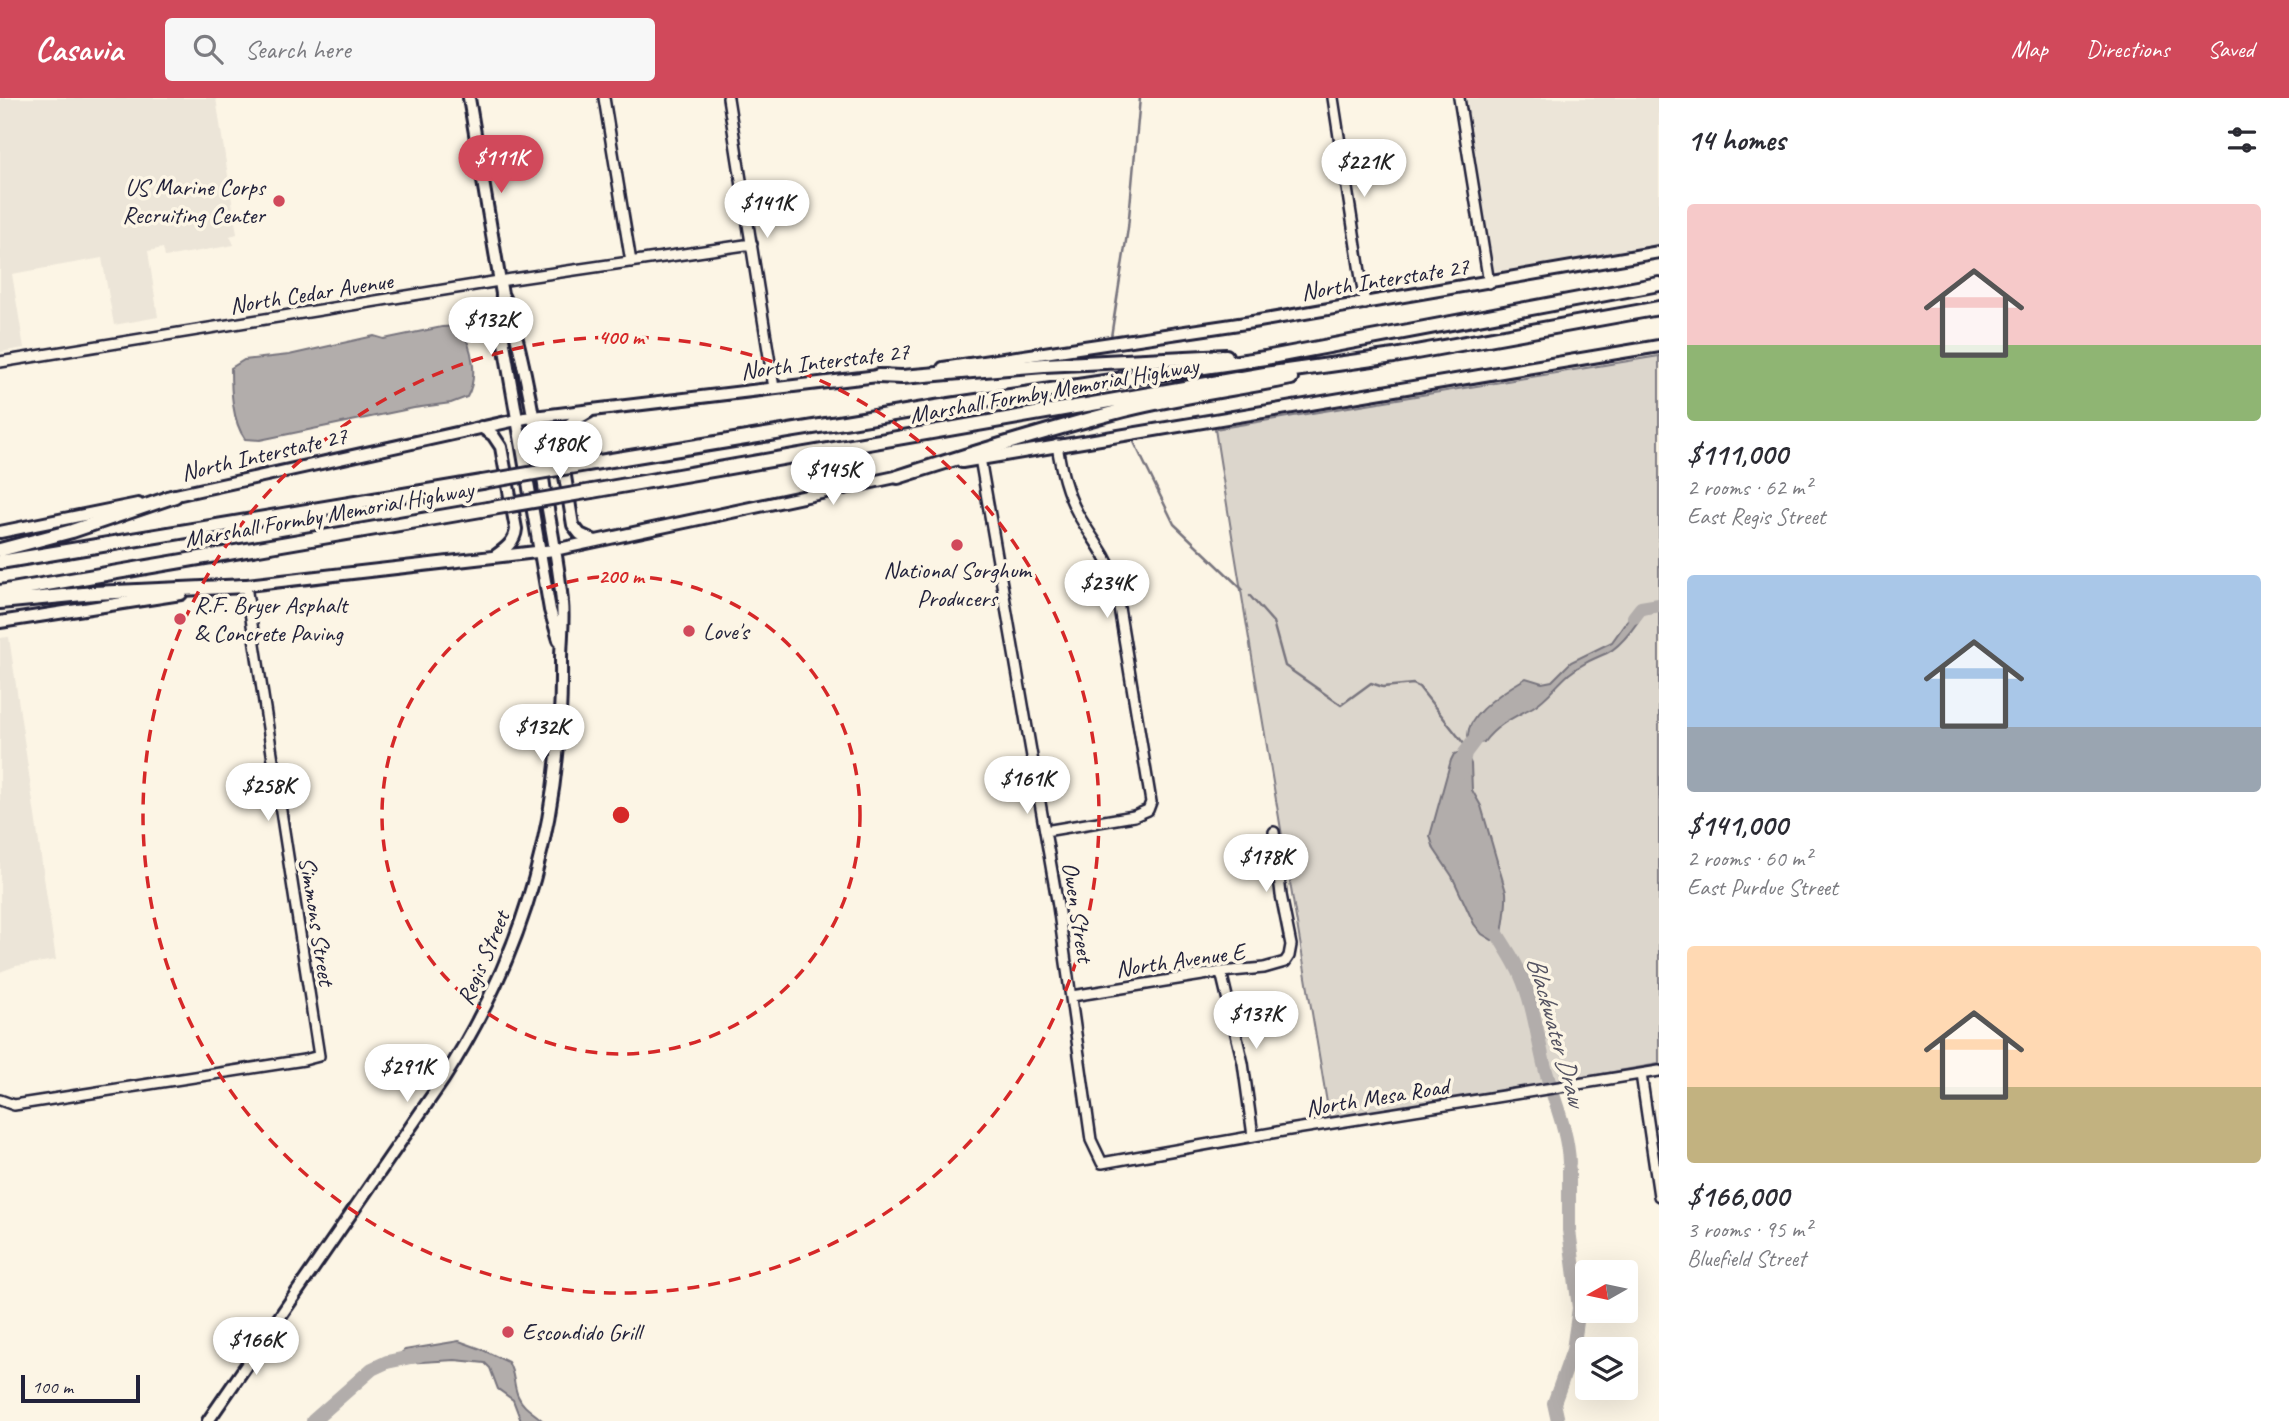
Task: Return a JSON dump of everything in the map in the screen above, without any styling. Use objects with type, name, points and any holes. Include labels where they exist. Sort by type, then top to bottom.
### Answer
[{"type":"highway","name":"Marshall Formby Memorial Highway","points":[[0,562],[936,407],[1265,358],[1657,284]]},
{"type":"highway","name":"Marshall Formby Memorial Highway","points":[[0,592],[1659,308]]},
{"type":"highway","points":[[878,376],[901,377],[1044,365],[1229,356],[1265,358]]},
{"type":"highway","points":[[898,477],[1113,413],[1176,398],[1350,367],[1378,358]]},
{"type":"highway","points":[[0,550],[72,531],[176,496]]},
{"type":"highway","points":[[0,602],[94,593],[246,586]]},
{"type":"main road","points":[[468,98],[502,294]]},
{"type":"main road","name":"North Interstate 27","points":[[0,532],[176,496],[534,416],[1023,358],[1365,304],[1659,252]]},
{"type":"main road","name":"Regis Street","points":[[208,1421],[449,1071],[485,1009],[506,964],[533,888],[551,811],[561,726],[562,602],[534,416],[517,337],[502,294]]},
{"type":"main road","name":"Regis Street","points":[[502,294],[501,326],[550,610],[561,642]]},
{"type":"main road","points":[[0,622],[246,586],[554,550],[980,458],[1659,346]]},
{"type":"main road","points":[[595,410],[568,424],[560,437],[573,525],[580,534],[595,541]]},
{"type":"main road","points":[[481,427],[493,435],[501,447],[516,529],[509,545],[493,558]]},
{"type":"street","points":[[604,98],[631,262]]},
{"type":"street","points":[[728,98],[774,388]]},
{"type":"street","points":[[1334,98],[1365,304]]},
{"type":"street","points":[[1459,98],[1489,283]]},
{"type":"street","name":"North Cedar Avenue","points":[[0,362],[499,281],[752,244]]},
{"type":"street","points":[[1045,831],[1134,816],[1148,810],[1150,794],[1114,577],[1104,553],[1072,502],[1057,445]]},
{"type":"street","name":"Owen Street","points":[[980,458],[1072,996],[1091,1140],[1102,1163]]},
{"type":"street","name":"Simmons Street","points":[[0,1100],[14,1104],[319,1056],[246,586]]},
{"type":"street","name":"North Avenue E","points":[[1072,996],[1280,964],[1289,956],[1292,945],[1274,832]]},
{"type":"street","points":[[1221,972],[1243,1063],[1253,1136]]},
{"type":"street","name":"North Mesa Road","points":[[1102,1163],[1659,1071]]},
{"type":"street","points":[[1641,1074],[1659,1196]]},
{"type":"shaded area","points":[[0,98],[216,98],[237,234],[230,236],[234,245],[165,257],[163,248],[148,251],[158,317],[114,325],[102,258],[12,274],[24,348],[0,352]]},
{"type":"shaded area","points":[[1464,98],[1659,98],[1659,245],[1500,275],[1494,273]]},
{"type":"shaded area","points":[[460,326],[468,343],[473,371],[467,397],[451,403],[414,408],[260,440],[245,439],[241,432],[233,405],[231,368],[244,360],[289,355],[374,336],[384,339]]},
{"type":"shaded area","points":[[1659,356],[1659,1064],[1330,1121],[1215,429]]},
{"type":"shaded area","points":[[1643,603],[1648,603],[1642,616],[1613,649],[1574,670],[1538,704],[1500,726],[1484,742],[1474,744],[1469,741],[1468,732],[1472,723],[1498,696],[1526,678],[1542,683],[1552,681],[1571,662],[1612,642]]},
{"type":"shaded area","points":[[9,637],[56,960],[16,966],[0,972],[0,638]]},
{"type":"shaded area","points":[[1461,752],[1467,755],[1471,764],[1472,790],[1481,806],[1506,892],[1502,934],[1492,940],[1482,934],[1474,924],[1452,876],[1434,849],[1430,836],[1451,760],[1454,754]]},
{"type":"shaded area","points":[[459,1341],[508,1362],[520,1400],[543,1421],[521,1421],[513,1400],[498,1389],[490,1368],[485,1363],[455,1360],[405,1363],[401,1353],[405,1350]]},
{"type":"waterway","points":[[1111,337],[1128,228],[1140,98]]},
{"type":"waterway","points":[[1134,442],[1174,524],[1242,589]]},
{"type":"waterway","points":[[1250,596],[1273,622],[1285,666],[1341,705],[1371,683],[1383,687],[1413,684],[1419,687],[1468,749]]},
{"type":"waterway","name":"Blackwater Draw","points":[[1634,617],[1641,608],[1659,605]]},
{"type":"waterway","name":"Blackwater Draw","points":[[1461,772],[1465,753],[1483,729]]},
{"type":"waterway","name":"Blackwater Draw","points":[[1490,920],[1518,969],[1529,997],[1544,1064],[1563,1125],[1569,1163]]},
{"type":"waterway","name":"Blackwater Draw","points":[[1558,1421],[1554,1403],[1573,1350],[1579,1308],[1569,1230],[1569,1169]]},
{"type":"waterway","name":"Blackwater Draw","points":[[313,1421],[372,1369],[387,1362],[420,1355]]},
{"type":"place","name":"US Marine Corps Recruiting Center","points":[[279,201]]},
{"type":"place","name":"National Sorghum Producers","points":[[957,545]]},
{"type":"place","name":"R.F. Bryer Asphalt & Concrete Paving","points":[[180,619]]},
{"type":"place","name":"Love's","points":[[689,631]]},
{"type":"place","name":"Escondido Grill","points":[[508,1332]]}]
